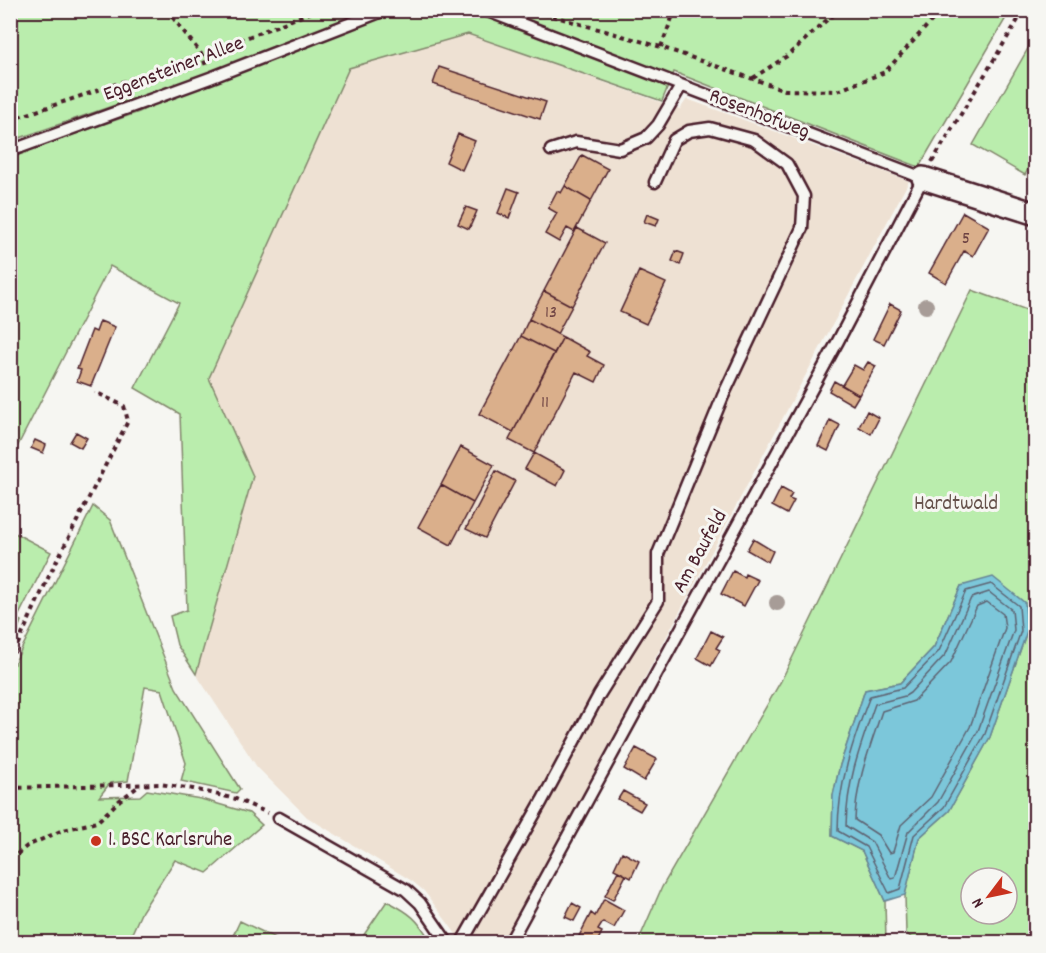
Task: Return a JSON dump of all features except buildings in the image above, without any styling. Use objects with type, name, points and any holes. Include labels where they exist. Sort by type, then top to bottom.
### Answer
[{"type":"street","name":"Rosenhofweg","points":[[922,178],[1035,214]]},
{"type":"lane","name":"Eggensteiner Allee","points":[[10,151],[210,78],[385,10]]},
{"type":"lane","name":"Rosenhofweg","points":[[484,10],[922,178]]},
{"type":"lane","points":[[551,150],[576,142],[620,149],[645,138],[663,118],[681,86]]},
{"type":"lane","points":[[462,942],[599,695],[658,602],[658,554],[723,396],[802,228],[804,196],[787,164],[754,140],[710,128],[689,130],[674,140],[655,182]]},
{"type":"lane","name":"Am Baufeld","points":[[510,942],[832,350],[922,178]]},
{"type":"lane","points":[[279,818],[406,890],[420,903],[447,942]]},
{"type":"path","points":[[167,10],[202,55],[210,78]]},
{"type":"path","points":[[10,120],[202,55],[317,10]]},
{"type":"path","points":[[531,10],[661,47],[785,90],[837,91],[885,72],[936,16],[951,10]]},
{"type":"path","points":[[661,47],[675,10]]},
{"type":"path","points":[[753,78],[787,56],[829,18],[842,10]]},
{"type":"path","points":[[922,178],[1023,10]]},
{"type":"path","points":[[10,661],[49,576],[128,421],[124,406],[95,392]]},
{"type":"path","points":[[10,788],[160,784],[236,799],[279,818]]},
{"type":"path","points":[[10,860],[27,846],[63,830],[97,822],[139,786]]},
{"type":"shaded area","points":[[468,34],[680,109],[687,99],[909,181],[504,942],[462,942],[424,891],[412,881],[307,817],[257,767],[196,674],[253,476],[209,378],[349,68]]},
{"type":"green space","points":[[11,11],[1010,11],[919,167],[674,72],[662,101],[468,34],[349,68],[209,378],[253,476],[196,674],[177,645],[170,616],[187,610],[180,414],[135,388],[179,303],[110,266],[11,459],[11,156],[139,112],[246,60],[11,141]]},
{"type":"green space","points":[[1030,45],[1035,48],[1035,155],[1025,175],[973,145]]},
{"type":"green space","name":"Hardtwald","points":[[972,290],[1035,313],[1035,941],[916,942],[906,933],[905,895],[919,838],[949,811],[990,737],[1027,631],[961,586],[934,647],[900,683],[865,690],[840,765],[833,795],[832,836],[862,851],[885,901],[886,942],[638,942],[662,887],[781,681]]},
{"type":"green space","points":[[93,506],[110,520],[176,688],[240,789],[236,793],[181,781],[186,763],[162,690],[145,687],[128,781],[110,783],[99,797],[140,796],[147,790],[201,799],[249,813],[262,825],[207,873],[175,860],[142,911],[128,942],[11,942],[11,670]]},
{"type":"green space","points":[[11,531],[51,552],[17,619],[21,621],[11,647]]},
{"type":"green space","points":[[387,901],[413,917],[431,942],[359,942]]},
{"type":"green space","points":[[240,921],[284,942],[230,942]]},
{"type":"water","points":[[993,577],[1025,603],[1027,631],[990,737],[949,811],[919,838],[905,895],[885,901],[862,851],[832,836],[833,795],[840,765],[865,690],[900,683],[934,647],[961,586]]},
{"type":"place","name":"1. BSC Karlsruhe","points":[[96,841]]}]
